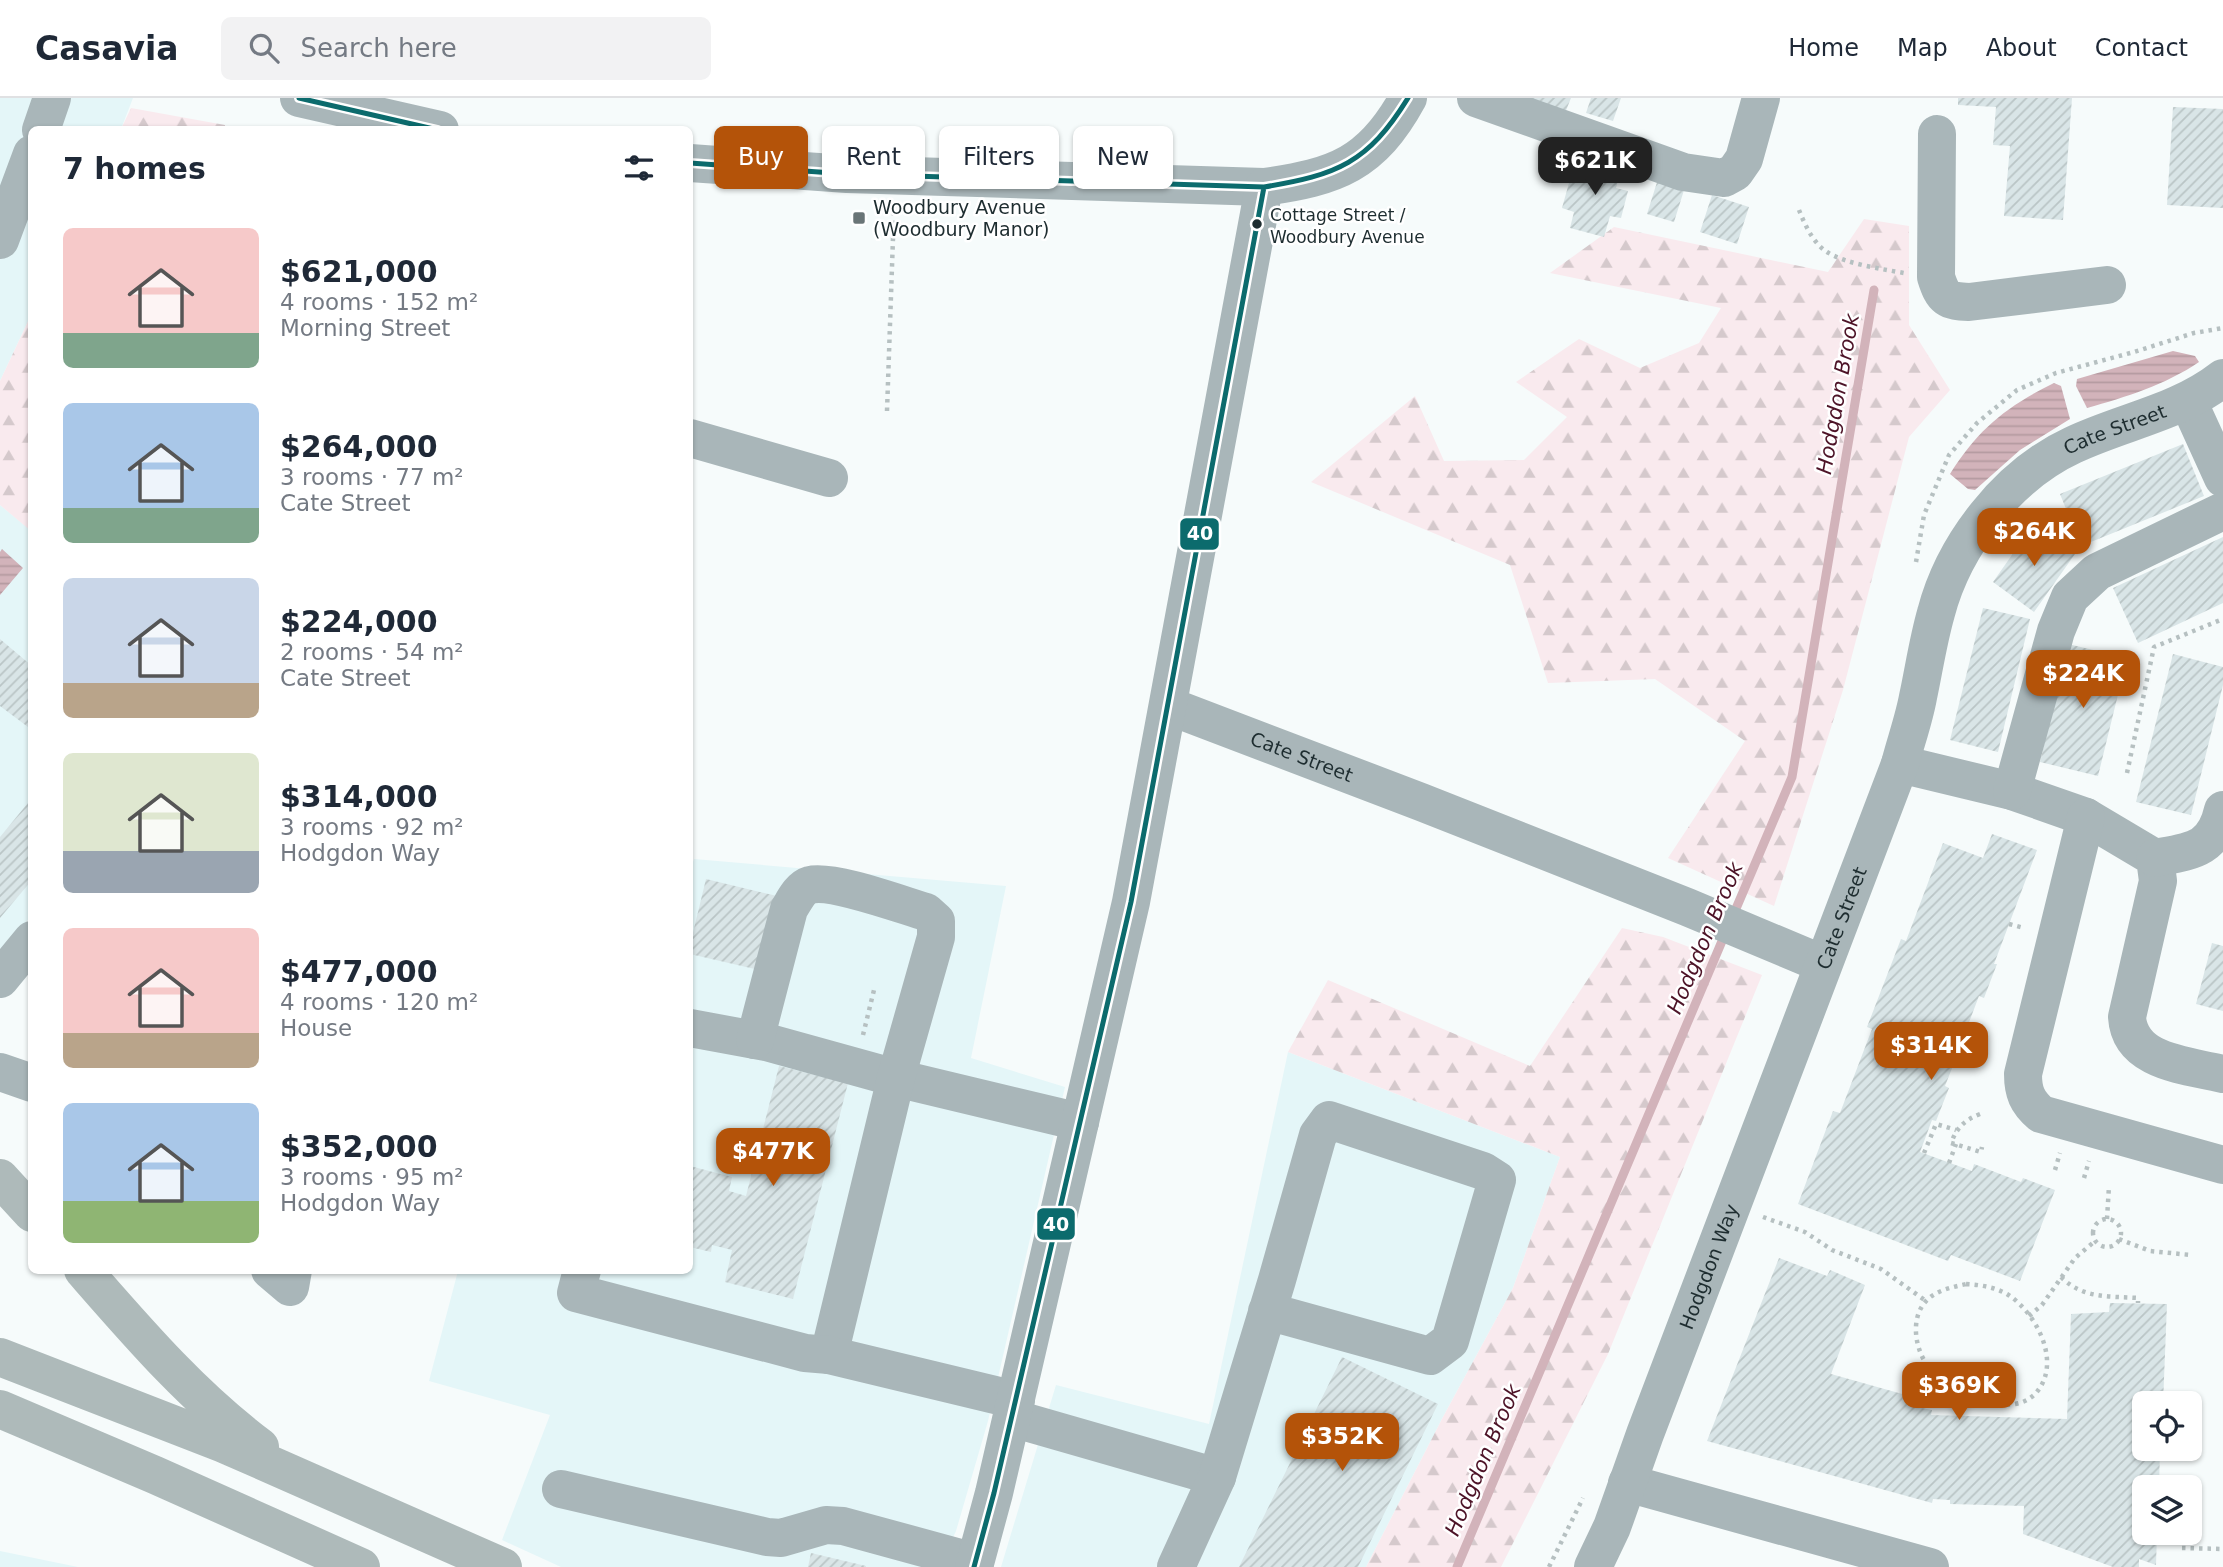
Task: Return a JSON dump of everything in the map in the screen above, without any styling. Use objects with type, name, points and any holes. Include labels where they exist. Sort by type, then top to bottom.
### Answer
[{"type":"main road","points":[[0,1178],[28,1209]]},
{"type":"main road","points":[[86,1274],[163,1362],[203,1400],[240,1432],[312,1485]]},
{"type":"main road","points":[[0,1357],[224,1444],[503,1567]]},
{"type":"main road","points":[[0,1409],[361,1567]]},
{"type":"street","points":[[42,126],[52,98]]},
{"type":"street","points":[[299,98],[422,117]]},
{"type":"street","points":[[693,163],[859,174],[1264,187],[1306,181],[1336,172],[1365,155],[1389,130],[1408,98]]},
{"type":"street","points":[[1476,98],[1683,173],[1724,178],[1735,172],[1744,159],[1761,98]]},
{"type":"street","points":[[1937,134],[1936,277],[1940,292],[1950,301],[1969,302],[2107,285]]},
{"type":"street","points":[[0,240],[28,166]]},
{"type":"street","points":[[561,1489],[767,1537],[781,1538],[826,1525],[844,1526],[975,1564],[1014,1409],[1131,902],[1264,187]]},
{"type":"street","name":"Cate Street","points":[[1169,706],[1687,907],[1823,964],[1899,764],[1918,700],[1936,612],[1946,583],[1977,528],[2011,489],[2073,444],[2159,414],[2188,401],[2223,377]]},
{"type":"street","points":[[2188,401],[2223,478]]},
{"type":"street","points":[[693,439],[829,478]]},
{"type":"street","points":[[2011,791],[2056,631],[2070,597],[2097,572],[2223,511]]},
{"type":"street","points":[[1899,764],[2011,791],[2087,817],[2155,858],[2197,848],[2208,841],[2219,829],[2223,810]]},
{"type":"street","points":[[2087,817],[2023,1074],[2025,1096],[2041,1114],[2223,1165]]},
{"type":"street","points":[[2155,858],[2158,881],[2127,1017],[2131,1037],[2146,1053],[2223,1074]]},
{"type":"street","points":[[755,1040],[789,909],[798,894],[809,885],[833,885],[926,912],[936,921],[936,937],[896,1078],[829,1355]]},
{"type":"street","points":[[12,982],[28,948]]},
{"type":"street","name":"Hodgdon Way","points":[[1593,1567],[1612,1527],[1823,964]]},
{"type":"street","points":[[693,1029],[755,1040],[896,1078],[1080,1122]]},
{"type":"street","points":[[0,1072],[28,1082]]},
{"type":"street","points":[[1176,1567],[1217,1477],[1318,1135],[1329,1120],[1483,1171],[1497,1180],[1450,1341],[1430,1356],[1267,1311]]},
{"type":"street","points":[[275,1274],[290,1287],[292,1274]]},
{"type":"street","points":[[581,1274],[576,1293],[805,1353],[829,1355],[1014,1409],[1217,1477]]},
{"type":"street","points":[[1627,1483],[1930,1567]]},
{"type":"path","points":[[887,411],[895,203]]},
{"type":"path","points":[[1799,210],[1809,233],[1826,251],[1856,262],[1936,277]]},
{"type":"path","points":[[2127,774],[2154,647],[2223,619]]},
{"type":"path","points":[[2009,924],[2031,930]]},
{"type":"path","points":[[863,1035],[874,990]]},
{"type":"path","points":[[1980,1114],[1956,1130],[1951,1143],[1981,1152],[1982,1147]]},
{"type":"path","points":[[1924,1153],[1936,1124],[1956,1130]]},
{"type":"path","points":[[1949,1163],[1956,1144]]},
{"type":"path","points":[[2107,1219],[2109,1186]]},
{"type":"path","points":[[1751,1213],[1805,1232],[1832,1250],[1881,1269],[1926,1300]]},
{"type":"path","points":[[2107,1219],[2114,1220],[2119,1225],[2119,1239],[2115,1245],[2108,1247],[2101,1246],[2092,1234],[2099,1221],[2107,1219]]},
{"type":"path","points":[[2119,1239],[2150,1251],[2190,1255]]},
{"type":"path","points":[[2029,1316],[2042,1305],[2075,1258],[2095,1241]]},
{"type":"path","points":[[2061,1277],[2076,1290],[2138,1298],[2138,1303]]},
{"type":"path","points":[[1981,1285],[2008,1295],[2039,1329],[2045,1345],[2044,1381],[2031,1398],[2022,1403],[2000,1404],[1967,1397],[1948,1385],[1924,1361],[1916,1337],[1920,1312],[1926,1300],[1952,1287],[1981,1285]]},
{"type":"path","points":[[2182,1548],[2223,1549]]},
{"type":"shaded area","points":[[0,98],[133,98],[122,126],[28,126],[28,321],[0,381]]},
{"type":"shaded area","points":[[2173,351],[2195,356],[2199,362],[2159,384],[2087,408],[2076,386],[2077,379]]},
{"type":"shaded area","points":[[2054,383],[2061,386],[2070,419],[2020,450],[1975,490],[1968,489],[1950,474],[1971,444],[1995,420]]},
{"type":"shaded area","points":[[0,505],[28,528],[28,920],[0,955]]},
{"type":"shaded area","points":[[2,549],[23,568],[0,595],[0,552]]},
{"type":"shaded area","points":[[694,859],[1006,886],[971,1058],[1065,1087],[988,1421],[956,1531],[939,1567],[561,1567],[502,1540],[550,1415],[429,1381],[457,1274],[693,1274]]},
{"type":"shaded area","points":[[1288,1052],[1560,1157],[1513,1288],[1366,1567],[1001,1567],[1056,1385],[1209,1424]]},
{"type":"shaded area","points":[[0,1551],[78,1567],[0,1567]]},
{"type":"green space","points":[[131,108],[225,125],[225,126],[122,126]]},
{"type":"green space","points":[[1864,219],[1909,226],[1909,325],[1950,390],[1909,437],[1843,690],[1774,906],[1668,858],[1745,741],[1655,679],[1548,683],[1510,565],[1311,482],[1415,396],[1444,461],[1524,460],[1567,417],[1516,382],[1579,339],[1640,368],[1699,343],[1721,308],[1550,273],[1614,227],[1828,272]]},
{"type":"green space","points":[[28,321],[28,528],[0,505],[0,381]]},
{"type":"green space","points":[[1622,928],[1663,937],[1762,975],[1608,1354],[1501,1567],[1366,1567],[1513,1288],[1560,1157],[1288,1052],[1328,980],[1530,1066]]},
{"type":"building","points":[[1526,98],[1571,98],[1565,113]]},
{"type":"building","points":[[1591,98],[1621,98],[1613,121],[1586,113]]},
{"type":"building","points":[[1958,98],[2072,98],[2063,220],[2004,216],[2010,146],[1993,145],[1996,107],[1958,105]]},
{"type":"building","points":[[2173,107],[2223,109],[2223,208],[2167,205]]},
{"type":"building","points":[[1588,157],[1622,166],[1616,188],[1628,191],[1621,218],[1610,216],[1604,237],[1570,228],[1574,212],[1562,208],[1572,172],[1583,175]]},
{"type":"building","points":[[1658,179],[1685,187],[1674,222],[1647,214]]},
{"type":"building","points":[[1712,195],[1749,207],[1737,244],[1700,232]]},
{"type":"building","points":[[2183,444],[2204,496],[2081,546],[2060,494]]},
{"type":"building","points":[[2033,525],[2075,554],[2034,612],[1993,582]]},
{"type":"building","points":[[2223,537],[2223,603],[2138,643],[2113,588]]},
{"type":"building","points":[[1983,608],[2030,619],[1998,752],[1950,740]]},
{"type":"building","points":[[0,639],[28,663],[28,727],[0,706]]},
{"type":"building","points":[[2068,644],[2127,658],[2098,776],[2040,762]]},
{"type":"building","points":[[2173,654],[2223,667],[2223,685],[2191,815],[2136,802]]},
{"type":"building","points":[[28,803],[28,885],[0,918],[0,837]]},
{"type":"building","points":[[1992,834],[2037,850],[1984,998],[1979,996],[1968,1025],[1972,1026],[1960,1059],[1956,1058],[1945,1086],[1949,1088],[1936,1121],[1932,1120],[1920,1152],[1972,1171],[1974,1164],[2021,1182],[2023,1178],[2055,1190],[2020,1281],[1951,1255],[1948,1261],[1798,1204],[1833,1111],[1840,1113],[1872,1029],[1867,1027],[1901,939],[1906,941],[1943,843],[1983,858]]},
{"type":"building","points":[[706,879],[777,896],[759,970],[693,955],[693,933]]},
{"type":"building","points":[[2212,943],[2223,946],[2223,1011],[2196,1004]]},
{"type":"building","points":[[779,1066],[848,1083],[793,1299],[725,1282],[732,1250],[712,1245],[711,1252],[693,1248],[693,1167],[732,1177],[729,1191],[746,1196]]},
{"type":"building","points":[[1779,1258],[1827,1276],[1830,1270],[1865,1285],[1831,1374],[1920,1399],[1917,1407],[1932,1410],[1931,1415],[2067,1419],[2071,1314],[2109,1312],[2110,1303],[2167,1304],[2164,1391],[2132,1391],[2132,1461],[2160,1461],[2159,1475],[2132,1475],[2132,1545],[2157,1545],[2156,1565],[2139,1559],[2139,1567],[2113,1567],[2023,1534],[2024,1506],[1950,1504],[1950,1500],[1933,1499],[1932,1503],[1707,1441]]},
{"type":"building","points":[[1342,1357],[1438,1404],[1358,1567],[1239,1567]]},
{"type":"building","points":[[811,1553],[866,1566],[866,1567],[808,1567]]},
{"type":"waterway","name":"Hodgdon Brook","points":[[1732,918],[1792,777],[1874,290]]},
{"type":"waterway","name":"Hodgdon Brook","points":[[1457,1567],[1725,934]]},
{"type":"transit line","name":"40","points":[[299,98],[421,126]]},
{"type":"transit line","name":"40","points":[[693,163],[847,174],[1264,187],[1312,177],[1348,162],[1379,138],[1408,98]]},
{"type":"transit line","name":"40","points":[[974,1567],[994,1493],[1131,902],[1264,187]]},
{"type":"place","name":"Woodbury Avenue (Woodbury Manor)","points":[[859,218]]},
{"type":"place","name":"Cottage Street / Woodbury Avenue","points":[[1257,224]]}]
